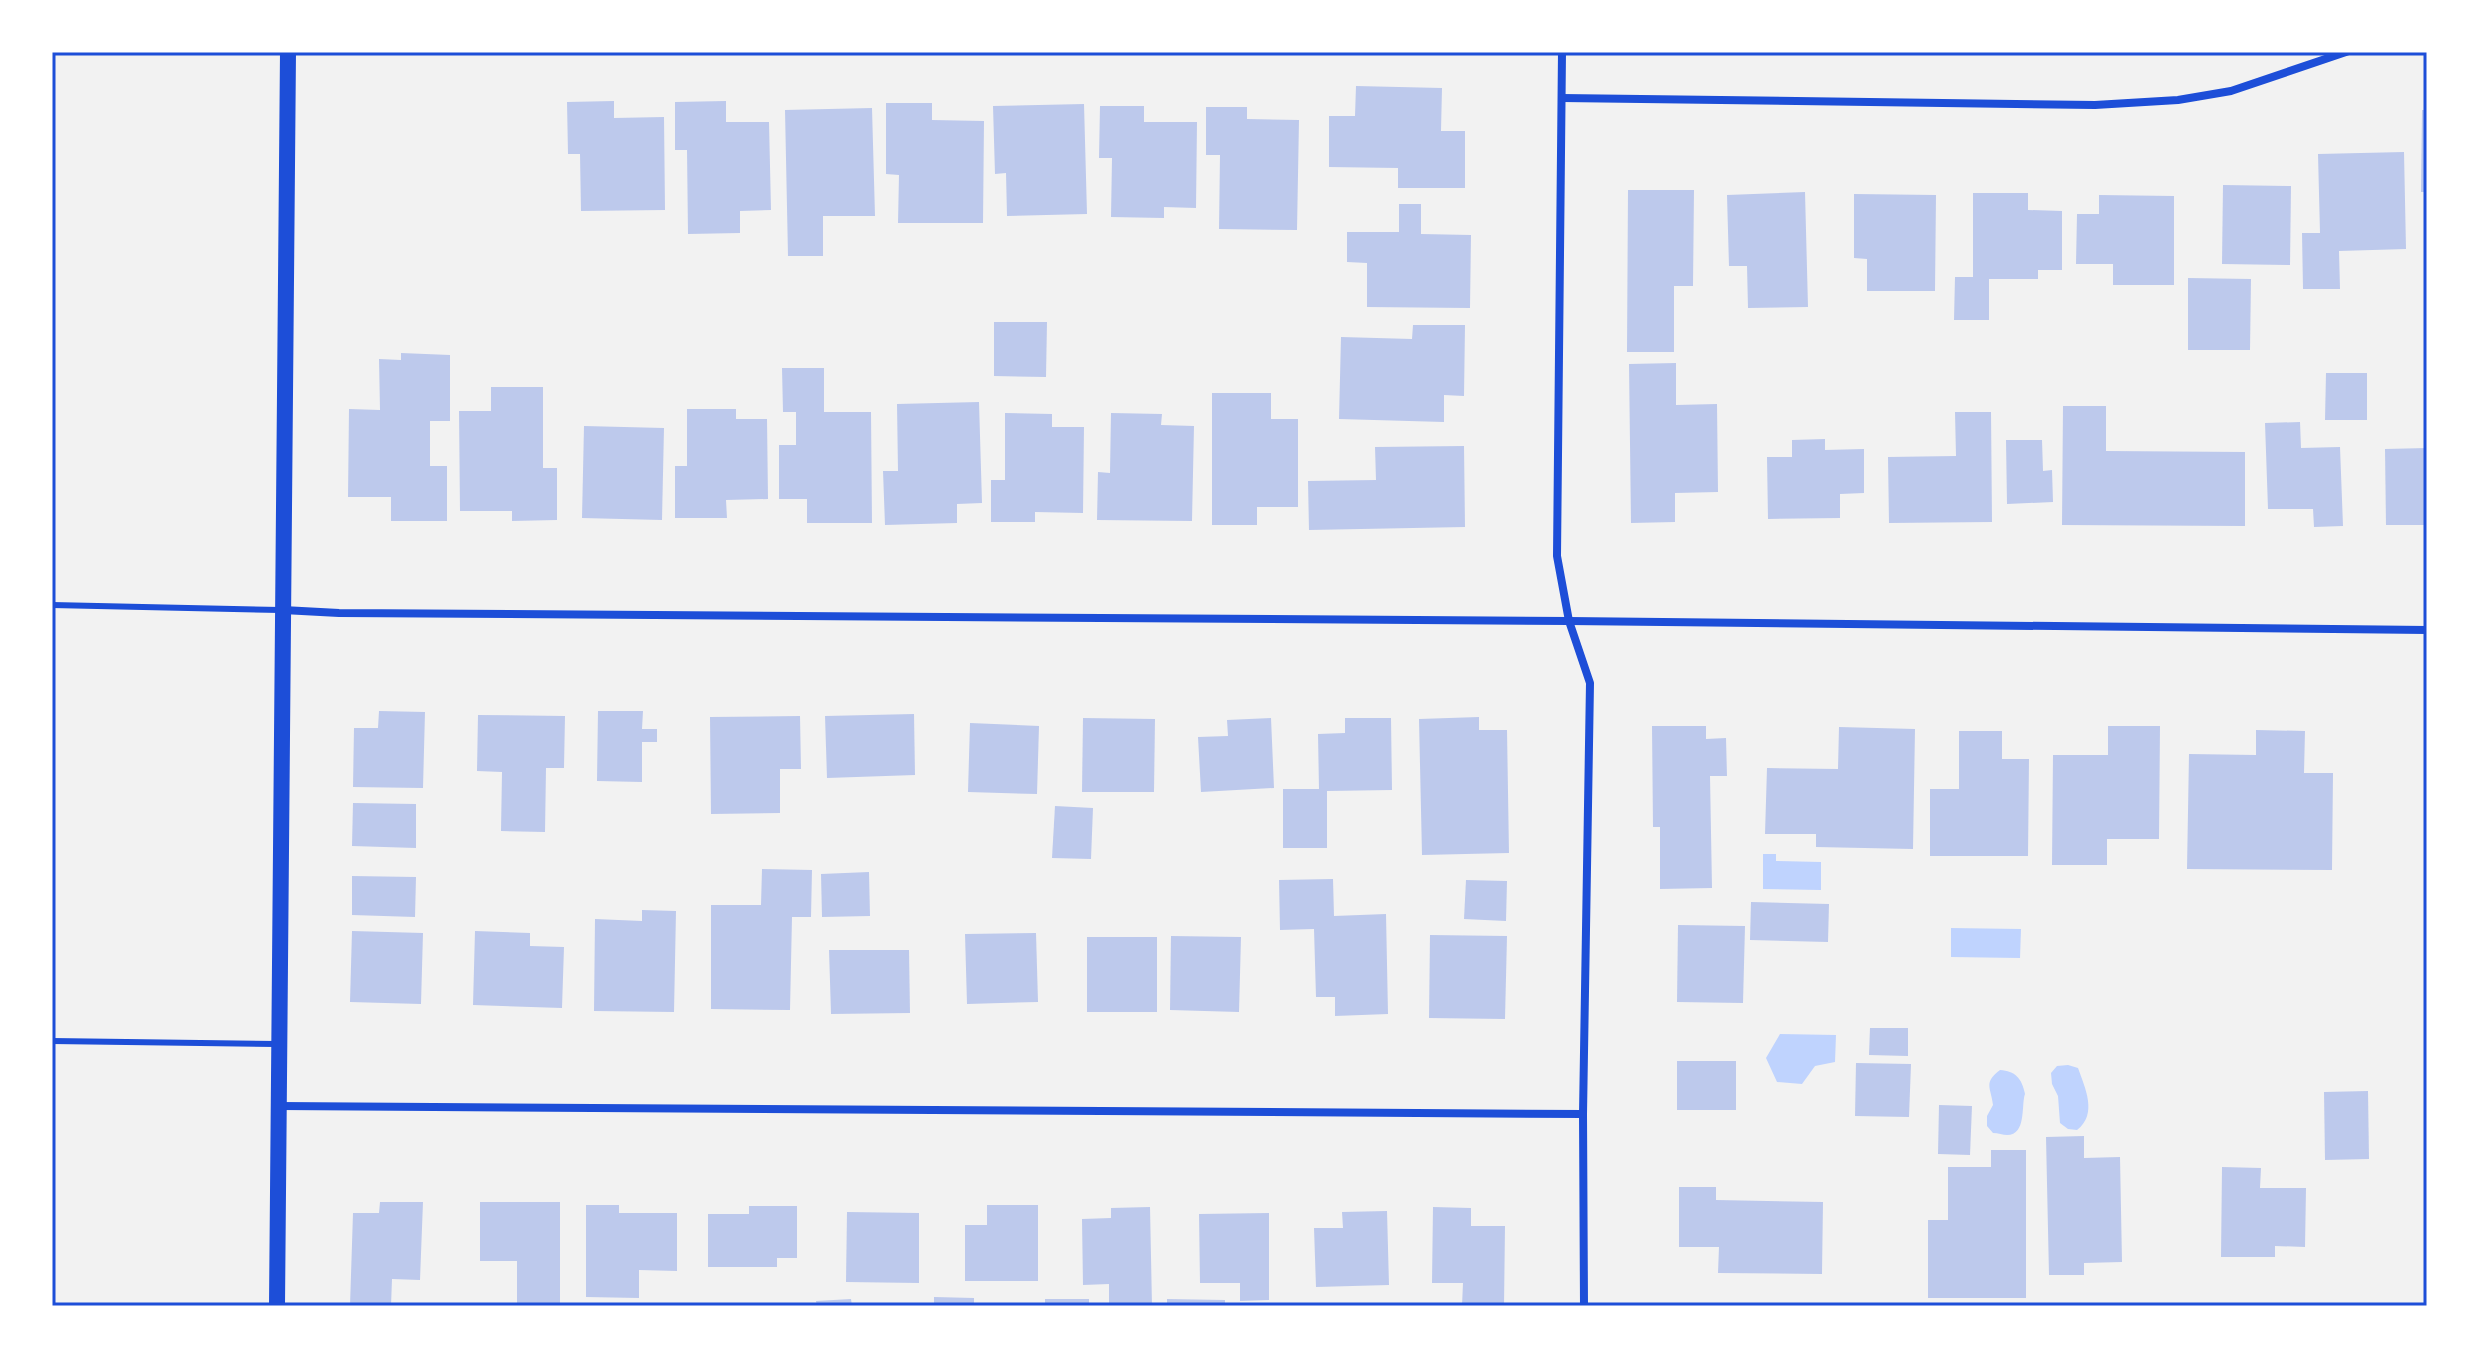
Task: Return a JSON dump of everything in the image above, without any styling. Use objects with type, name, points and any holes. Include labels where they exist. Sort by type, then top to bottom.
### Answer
[{"type":"main road","points":[[277,1306],[288,52]]},
{"type":"street","points":[[1562,52],[1557,556],[1569,621],[1590,683],[1583,1114],[1584,1306]]},
{"type":"street","points":[[1562,98],[2095,105],[2178,100],[2231,91],[2346,52]]},
{"type":"street","points":[[283,610],[339,613],[2427,630]]},
{"type":"street","points":[[279,1106],[1583,1114]]},
{"type":"lane","points":[[52,605],[283,610]]},
{"type":"lane","points":[[52,1041],[279,1044]]},
{"type":"water","points":[[1763,854],[1776,854],[1776,861],[1821,862],[1821,890],[1763,889]]},
{"type":"water","points":[[1951,928],[2021,929],[2020,958],[1951,957]]},
{"type":"water","points":[[1780,1034],[1836,1035],[1835,1062],[1815,1066],[1802,1084],[1777,1082],[1766,1058]]},
{"type":"water","points":[[2057,1066],[2078,1068],[2088,1100],[2087,1116],[2077,1130],[2068,1129],[2060,1123],[2058,1096],[2052,1084],[2051,1073]]},
{"type":"water","points":[[2000,1070],[2017,1076],[2025,1094],[2018,1130],[2007,1135],[1993,1133],[1987,1126],[1987,1116],[1993,1105],[1990,1082]]},
{"type":"building","points":[[1356,86],[1442,88],[1441,131],[1465,131],[1465,188],[1398,188],[1398,168],[1329,167],[1329,116],[1355,116]]},
{"type":"building","points":[[614,101],[614,118],[664,117],[665,210],[581,211],[580,154],[568,154],[567,102]]},
{"type":"building","points":[[726,101],[726,122],[769,122],[771,210],[740,211],[740,233],[688,234],[687,150],[675,150],[675,102]]},
{"type":"building","points":[[886,103],[932,103],[932,120],[984,121],[983,223],[898,223],[899,175],[886,174]]},
{"type":"building","points":[[1084,104],[1087,214],[1007,216],[1006,173],[995,174],[993,106]]},
{"type":"building","points":[[1100,106],[1144,106],[1144,122],[1197,122],[1196,208],[1164,207],[1164,218],[1111,217],[1112,158],[1099,158]]},
{"type":"building","points":[[1206,107],[1247,107],[1247,119],[1299,120],[1297,230],[1219,229],[1220,155],[1206,155]]},
{"type":"building","points":[[872,108],[875,216],[823,216],[823,256],[788,256],[785,110]]},
{"type":"building","points":[[2422,110],[2427,110],[2427,192],[2421,192]]},
{"type":"building","points":[[2404,152],[2406,249],[2339,251],[2340,289],[2303,289],[2302,233],[2320,233],[2318,154]]},
{"type":"building","points":[[2223,185],[2291,186],[2290,265],[2222,264]]},
{"type":"building","points":[[1628,190],[1694,190],[1693,286],[1674,286],[1674,352],[1627,352]]},
{"type":"building","points":[[1805,192],[1808,307],[1748,308],[1747,266],[1729,266],[1727,195]]},
{"type":"building","points":[[1973,193],[2028,193],[2028,210],[2062,211],[2062,270],[2038,270],[2038,279],[1989,279],[1989,320],[1954,320],[1955,277],[1973,277]]},
{"type":"building","points":[[1854,194],[1936,195],[1935,291],[1867,291],[1867,259],[1854,258]]},
{"type":"building","points":[[2099,195],[2174,196],[2174,285],[2113,285],[2113,264],[2076,264],[2077,214],[2099,214]]},
{"type":"building","points":[[1399,204],[1421,204],[1421,234],[1471,235],[1470,308],[1367,307],[1367,263],[1347,262],[1347,232],[1399,232]]},
{"type":"building","points":[[2188,278],[2251,279],[2250,350],[2188,350]]},
{"type":"building","points":[[994,322],[1047,322],[1046,377],[994,376]]},
{"type":"building","points":[[1413,325],[1465,325],[1464,396],[1444,395],[1444,422],[1339,419],[1341,337],[1412,339]]},
{"type":"building","points":[[401,353],[450,355],[450,421],[430,421],[430,466],[447,466],[447,521],[391,521],[391,497],[348,497],[349,409],[380,410],[379,359],[401,360]]},
{"type":"building","points":[[1676,363],[1676,405],[1717,404],[1718,492],[1675,493],[1675,522],[1631,523],[1629,364]]},
{"type":"building","points":[[782,368],[824,368],[824,412],[871,412],[872,523],[807,523],[807,499],[779,499],[779,445],[796,445],[796,412],[783,412]]},
{"type":"building","points":[[2326,373],[2367,373],[2367,420],[2325,420]]},
{"type":"building","points":[[491,387],[543,387],[543,468],[557,468],[557,520],[512,521],[512,511],[460,511],[459,411],[491,411]]},
{"type":"building","points":[[1212,393],[1271,393],[1271,419],[1298,419],[1298,507],[1257,507],[1257,525],[1212,525]]},
{"type":"building","points":[[979,402],[982,503],[957,504],[957,523],[885,525],[883,471],[898,471],[897,404]]},
{"type":"building","points":[[2063,406],[2106,406],[2106,451],[2245,452],[2245,526],[2062,525]]},
{"type":"building","points":[[687,409],[736,409],[736,419],[767,419],[768,499],[726,500],[727,518],[675,518],[675,466],[687,466]]},
{"type":"building","points":[[1955,412],[1991,412],[1992,522],[1889,523],[1888,457],[1956,456]]},
{"type":"building","points":[[1005,413],[1052,414],[1052,427],[1084,427],[1083,513],[1035,512],[1035,522],[991,522],[991,480],[1005,480]]},
{"type":"building","points":[[1111,413],[1162,414],[1161,425],[1194,426],[1192,521],[1097,520],[1098,472],[1110,473]]},
{"type":"building","points":[[2300,422],[2301,448],[2340,447],[2343,526],[2314,527],[2313,509],[2268,509],[2265,423]]},
{"type":"building","points":[[584,426],[664,428],[662,520],[582,518]]},
{"type":"building","points":[[1825,439],[1825,450],[1864,449],[1864,493],[1840,494],[1840,518],[1768,519],[1767,457],[1792,457],[1792,440]]},
{"type":"building","points":[[2006,440],[2042,440],[2043,471],[2052,470],[2053,502],[2007,504]]},
{"type":"building","points":[[1464,446],[1465,527],[1309,530],[1308,481],[1376,480],[1375,447]]},
{"type":"building","points":[[2427,448],[2427,525],[2386,525],[2385,449]]},
{"type":"building","points":[[379,711],[425,712],[423,788],[353,787],[354,728],[378,728]]},
{"type":"building","points":[[598,711],[643,711],[642,729],[657,729],[657,742],[642,742],[642,782],[597,781]]},
{"type":"building","points":[[914,714],[915,775],[827,778],[825,716]]},
{"type":"building","points":[[478,715],[565,716],[564,768],[546,768],[545,832],[501,831],[502,772],[477,771]]},
{"type":"building","points":[[800,716],[801,769],[780,769],[780,813],[711,814],[710,717]]},
{"type":"building","points":[[1479,717],[1479,730],[1507,730],[1509,853],[1422,855],[1419,719]]},
{"type":"building","points":[[1083,718],[1155,719],[1154,792],[1082,792]]},
{"type":"building","points":[[1271,718],[1274,788],[1201,792],[1198,737],[1228,736],[1227,720]]},
{"type":"building","points":[[1345,718],[1391,718],[1392,790],[1327,791],[1327,848],[1283,848],[1283,789],[1319,789],[1318,734],[1345,733]]},
{"type":"building","points":[[970,723],[1039,726],[1037,794],[968,792]]},
{"type":"building","points":[[1652,726],[1706,726],[1706,739],[1726,738],[1727,776],[1710,776],[1712,888],[1660,889],[1660,827],[1653,827]]},
{"type":"building","points":[[2108,726],[2160,726],[2159,839],[2107,839],[2107,865],[2052,865],[2053,755],[2108,755]]},
{"type":"building","points":[[1839,727],[1915,729],[1913,849],[1816,847],[1816,834],[1765,834],[1767,768],[1838,769]]},
{"type":"building","points":[[2256,730],[2305,731],[2304,773],[2333,773],[2332,870],[2187,869],[2189,754],[2256,755]]},
{"type":"building","points":[[1959,731],[2002,731],[2002,759],[2029,759],[2028,856],[1930,856],[1930,789],[1959,789]]},
{"type":"building","points":[[353,803],[416,804],[416,848],[352,846]]},
{"type":"building","points":[[1055,806],[1093,808],[1091,859],[1052,858]]},
{"type":"building","points":[[762,869],[812,870],[811,917],[792,917],[790,1010],[711,1009],[711,905],[761,905]]},
{"type":"building","points":[[869,872],[870,916],[822,917],[821,874]]},
{"type":"building","points":[[352,876],[416,877],[415,917],[352,915]]},
{"type":"building","points":[[1333,879],[1334,916],[1386,914],[1388,1014],[1335,1016],[1335,997],[1316,997],[1314,929],[1280,930],[1279,880]]},
{"type":"building","points":[[1466,880],[1507,881],[1506,921],[1464,919]]},
{"type":"building","points":[[1751,902],[1829,904],[1828,942],[1750,940]]},
{"type":"building","points":[[642,910],[676,911],[674,1012],[594,1011],[595,919],[642,921]]},
{"type":"building","points":[[1678,925],[1745,926],[1743,1003],[1677,1002]]},
{"type":"building","points":[[352,931],[423,933],[421,1004],[350,1002]]},
{"type":"building","points":[[475,931],[530,933],[530,946],[564,947],[562,1008],[473,1005]]},
{"type":"building","points":[[1036,933],[1038,1002],[967,1004],[965,934]]},
{"type":"building","points":[[1430,935],[1507,936],[1505,1019],[1429,1018]]},
{"type":"building","points":[[1171,936],[1241,937],[1239,1012],[1170,1010]]},
{"type":"building","points":[[1087,937],[1157,937],[1157,1012],[1087,1012]]},
{"type":"building","points":[[829,950],[909,950],[910,1013],[831,1014]]},
{"type":"building","points":[[1870,1028],[1908,1028],[1908,1056],[1869,1055]]},
{"type":"building","points":[[1677,1061],[1736,1061],[1736,1110],[1677,1110]]},
{"type":"building","points":[[1856,1063],[1911,1064],[1909,1117],[1855,1116]]},
{"type":"building","points":[[2368,1091],[2369,1159],[2325,1160],[2324,1092]]},
{"type":"building","points":[[1939,1105],[1972,1106],[1970,1155],[1938,1154]]},
{"type":"building","points":[[2084,1136],[2084,1158],[2120,1157],[2122,1262],[2084,1263],[2084,1275],[2049,1275],[2046,1137]]},
{"type":"building","points":[[1991,1150],[2026,1150],[2026,1298],[1928,1298],[1928,1220],[1948,1220],[1948,1167],[1991,1167]]},
{"type":"building","points":[[2222,1167],[2261,1168],[2260,1188],[2306,1188],[2305,1247],[2275,1246],[2275,1257],[2221,1257]]},
{"type":"building","points":[[1679,1187],[1716,1187],[1716,1200],[1823,1202],[1822,1274],[1718,1273],[1719,1247],[1679,1247]]},
{"type":"building","points":[[380,1202],[423,1202],[420,1280],[392,1279],[391,1306],[350,1306],[353,1213],[379,1213]]},
{"type":"building","points":[[480,1202],[560,1202],[560,1306],[517,1306],[517,1261],[480,1261]]},
{"type":"building","points":[[586,1205],[619,1205],[619,1213],[677,1213],[677,1271],[639,1270],[639,1298],[586,1297]]},
{"type":"building","points":[[987,1205],[1038,1205],[1038,1281],[965,1281],[965,1225],[987,1225]]},
{"type":"building","points":[[749,1206],[797,1206],[797,1258],[777,1258],[777,1267],[708,1267],[708,1214],[749,1214]]},
{"type":"building","points":[[1150,1207],[1152,1306],[1109,1306],[1109,1284],[1083,1285],[1082,1219],[1111,1218],[1111,1208]]},
{"type":"building","points":[[1433,1207],[1471,1208],[1471,1226],[1505,1226],[1504,1306],[1462,1306],[1463,1283],[1432,1283]]},
{"type":"building","points":[[1387,1211],[1389,1285],[1316,1287],[1314,1228],[1343,1228],[1342,1212]]},
{"type":"building","points":[[847,1212],[919,1213],[919,1283],[846,1282]]},
{"type":"building","points":[[1269,1213],[1269,1300],[1240,1301],[1240,1283],[1200,1283],[1199,1214]]},
{"type":"building","points":[[934,1297],[974,1298],[974,1306],[934,1306]]},
{"type":"building","points":[[851,1299],[852,1306],[817,1306],[816,1301]]},
{"type":"building","points":[[1045,1299],[1089,1299],[1089,1306],[1045,1306]]},
{"type":"building","points":[[1167,1299],[1225,1300],[1225,1306],[1167,1306]]}]
